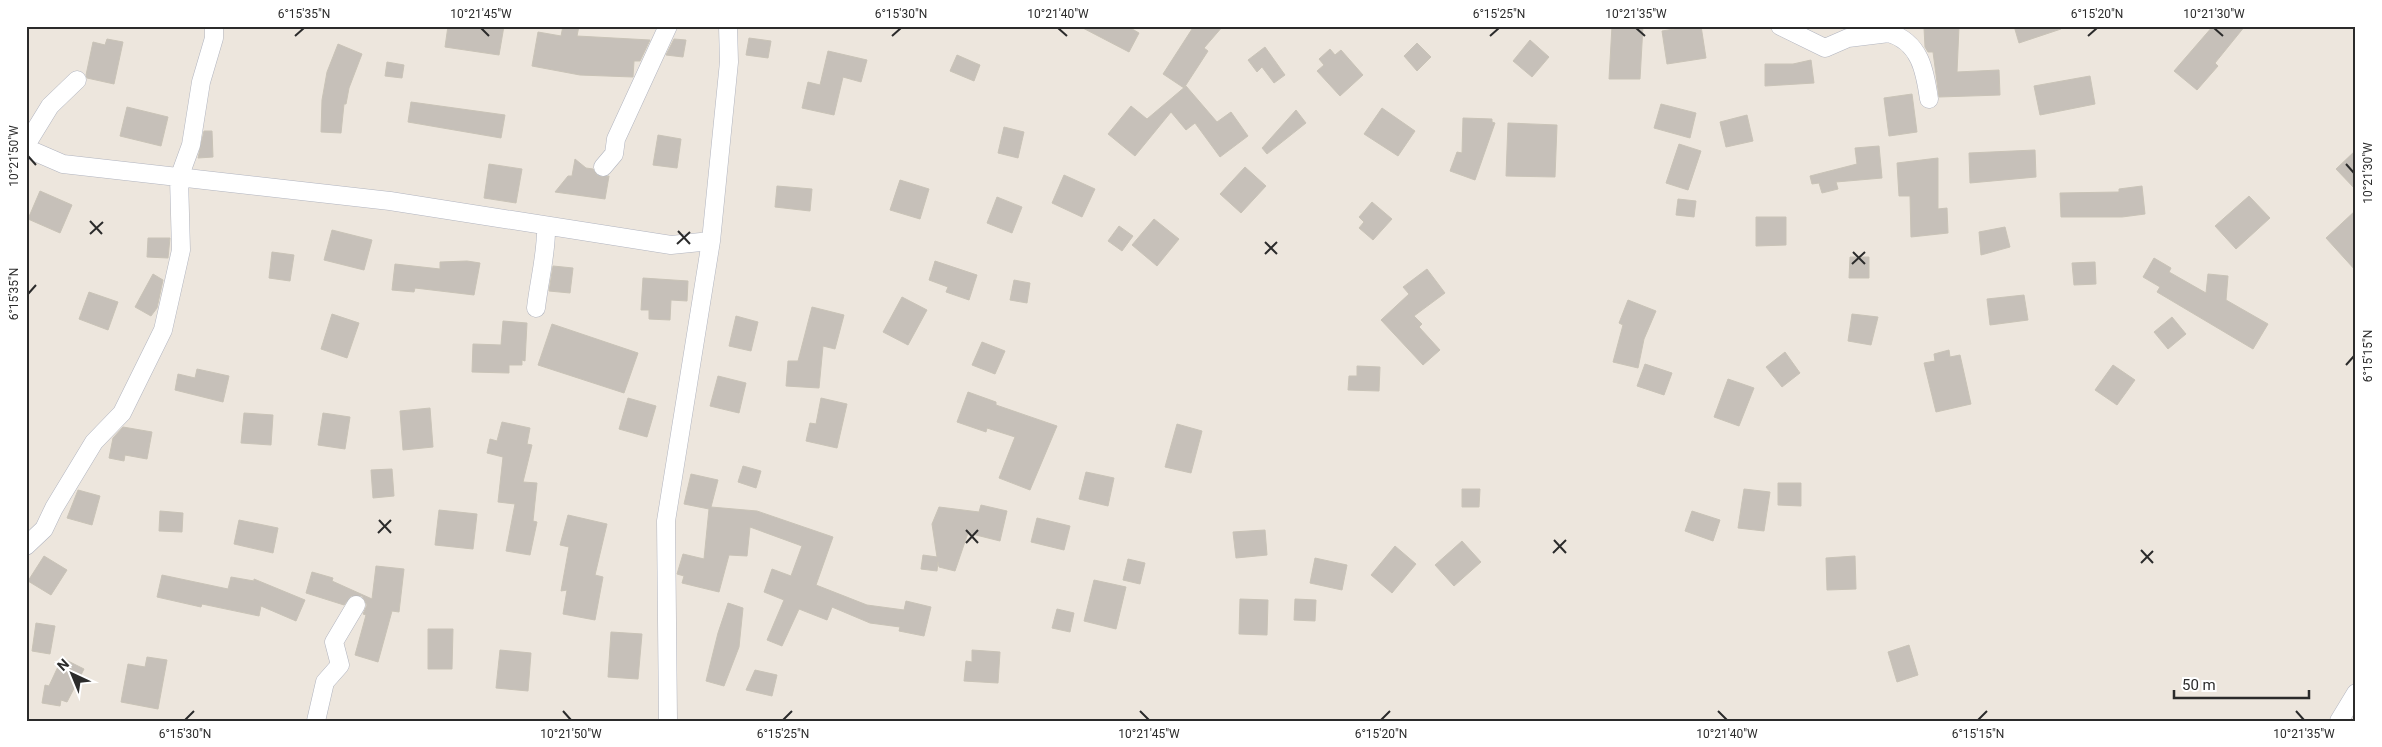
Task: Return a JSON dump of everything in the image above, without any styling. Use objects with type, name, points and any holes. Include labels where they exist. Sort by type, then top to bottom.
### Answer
[{"type":"street","points":[[26,546],[44,529],[54,508],[94,442],[122,413],[163,330],[181,250],[179,178],[191,145],[201,82],[214,38],[214,26]]},
{"type":"street","points":[[603,167],[614,154],[616,139],[668,26]]},
{"type":"street","points":[[668,721],[666,521],[711,241],[729,62],[728,26]]},
{"type":"street","points":[[1780,26],[1825,48],[1848,38],[1889,30],[1903,37],[1915,50],[1925,74],[1929,99]]},
{"type":"street","points":[[77,80],[50,106],[26,147],[63,164],[390,201],[671,245],[711,241]]},
{"type":"street","points":[[536,308],[540,270],[547,242],[546,226]]},
{"type":"street","points":[[316,721],[325,682],[340,665],[334,642],[356,605]]},
{"type":"street","points":[[2339,721],[2356,694]]},
{"type":"building","points":[[448,26],[504,26],[499,55],[445,47]]},
{"type":"building","points":[[563,26],[579,26],[577,36],[650,40],[640,61],[634,61],[633,77],[580,75],[532,66],[538,32],[561,36]]},
{"type":"building","points":[[1079,26],[1127,26],[1139,33],[1129,52]]},
{"type":"building","points":[[1194,26],[1223,26],[1204,48],[1208,51],[1184,88],[1163,74]]},
{"type":"building","points":[[1612,26],[1643,26],[1640,79],[1609,79]]},
{"type":"building","points":[[1701,26],[1706,58],[1667,64],[1662,31]]},
{"type":"building","points":[[2014,26],[2061,26],[2061,29],[2019,43]]},
{"type":"building","points":[[2213,26],[2245,26],[2215,63],[2218,66],[2197,90],[2174,71]]},
{"type":"building","points":[[1959,27],[1957,72],[1999,70],[2000,95],[1939,97],[1933,52],[1928,52],[1925,47],[1924,28]]},
{"type":"building","points":[[749,38],[771,41],[768,58],[746,55]]},
{"type":"building","points":[[107,39],[123,42],[114,84],[87,78],[86,75],[93,42],[105,45]]},
{"type":"building","points":[[674,39],[686,40],[683,57],[666,55]]},
{"type":"building","points":[[1530,40],[1549,57],[1532,77],[1513,61]]},
{"type":"building","points":[[1417,43],[1431,57],[1417,71],[1404,56]]},
{"type":"building","points":[[338,44],[362,54],[349,88],[346,104],[344,104],[341,133],[321,132],[322,100],[327,72]]},
{"type":"building","points":[[1265,47],[1285,75],[1274,83],[1262,67],[1257,72],[1248,60]]},
{"type":"building","points":[[1330,49],[1335,55],[1341,50],[1363,75],[1340,96],[1317,71],[1324,65],[1319,59]]},
{"type":"building","points":[[828,51],[867,60],[861,82],[843,77],[834,115],[802,108],[808,82],[820,85]]},
{"type":"building","points":[[957,55],[980,65],[974,81],[950,71]]},
{"type":"building","points":[[1811,60],[1814,83],[1765,86],[1765,64],[1793,64]]},
{"type":"building","points":[[387,62],[404,65],[402,78],[385,76]]},
{"type":"building","points":[[2090,76],[2095,104],[2040,115],[2034,86]]},
{"type":"building","points":[[1186,86],[1217,122],[1231,112],[1248,136],[1220,157],[1195,123],[1186,130],[1171,112],[1135,156],[1108,134],[1131,106],[1147,119]]},
{"type":"building","points":[[1912,94],[1917,132],[1889,136],[1884,98]]},
{"type":"building","points":[[411,102],[505,115],[501,138],[408,122]]},
{"type":"building","points":[[1661,104],[1696,113],[1690,138],[1654,128]]},
{"type":"building","points":[[127,107],[168,117],[161,146],[120,136]]},
{"type":"building","points":[[1382,108],[1415,131],[1398,156],[1364,134]]},
{"type":"building","points":[[1296,110],[1306,123],[1267,154],[1262,148]]},
{"type":"building","points":[[1747,115],[1753,141],[1726,147],[1720,122]]},
{"type":"building","points":[[1463,118],[1492,119],[1492,122],[1495,123],[1475,180],[1450,171],[1457,152],[1462,153]]},
{"type":"building","points":[[1508,123],[1557,125],[1555,177],[1506,176]]},
{"type":"building","points":[[1004,127],[1024,132],[1018,158],[998,153]]},
{"type":"building","points":[[204,131],[212,131],[213,157],[198,158]]},
{"type":"building","points":[[658,135],[681,139],[677,168],[653,165]]},
{"type":"building","points":[[1679,144],[1701,151],[1688,190],[1666,183]]},
{"type":"building","points":[[1879,146],[1882,178],[1836,182],[1838,189],[1822,193],[1819,183],[1812,184],[1810,176],[1857,164],[1855,148]]},
{"type":"building","points":[[2035,150],[2036,177],[1970,183],[1969,153]]},
{"type":"building","points":[[2356,150],[2356,190],[2336,169]]},
{"type":"building","points":[[1938,158],[1938,209],[1947,208],[1948,233],[1911,237],[1910,196],[1899,196],[1897,163]]},
{"type":"building","points":[[575,159],[586,168],[593,169],[597,175],[602,177],[609,176],[605,199],[555,192],[568,176],[572,176]]},
{"type":"building","points":[[489,164],[522,169],[516,203],[484,198]]},
{"type":"building","points":[[1245,167],[1266,186],[1241,213],[1220,194]]},
{"type":"building","points":[[1064,175],[1095,189],[1082,217],[1052,203]]},
{"type":"building","points":[[900,180],[929,189],[920,219],[890,210]]},
{"type":"building","points":[[777,186],[812,189],[810,211],[775,207]]},
{"type":"building","points":[[2142,186],[2145,214],[2122,217],[2061,217],[2060,193],[2119,192],[2119,189]]},
{"type":"building","points":[[40,191],[72,205],[60,233],[28,219]]},
{"type":"building","points":[[2249,196],[2270,218],[2236,249],[2215,226]]},
{"type":"building","points":[[997,197],[1022,207],[1012,233],[987,223]]},
{"type":"building","points":[[1678,199],[1696,201],[1694,217],[1676,215]]},
{"type":"building","points":[[1372,202],[1392,219],[1373,240],[1359,228],[1364,222],[1359,217]]},
{"type":"building","points":[[2356,210],[2356,271],[2326,238]]},
{"type":"building","points":[[1756,217],[1786,217],[1786,245],[1756,246]]},
{"type":"building","points":[[1154,219],[1179,239],[1157,266],[1132,245]]},
{"type":"building","points":[[1119,226],[1133,236],[1122,251],[1108,241]]},
{"type":"building","points":[[2005,227],[2010,247],[1981,255],[1979,232]]},
{"type":"building","points":[[332,230],[372,240],[364,270],[324,260]]},
{"type":"building","points":[[148,238],[170,238],[168,258],[147,257]]},
{"type":"building","points":[[272,252],[294,255],[290,281],[269,278]]},
{"type":"building","points":[[1850,257],[1869,257],[1869,278],[1849,278]]},
{"type":"building","points":[[2154,258],[2171,268],[2169,272],[2206,293],[2208,274],[2228,276],[2226,300],[2268,324],[2253,349],[2157,292],[2160,287],[2143,277]]},
{"type":"building","points":[[467,261],[480,263],[474,295],[415,288],[414,292],[392,290],[395,264],[440,269],[440,262]]},
{"type":"building","points":[[935,261],[977,275],[969,300],[946,292],[948,287],[929,280]]},
{"type":"building","points":[[2095,262],[2096,284],[2074,285],[2072,263]]},
{"type":"building","points":[[553,266],[573,268],[570,293],[549,291]]},
{"type":"building","points":[[1427,269],[1445,293],[1414,316],[1422,324],[1419,327],[1440,350],[1423,365],[1381,320],[1409,294],[1403,287]]},
{"type":"building","points":[[153,274],[163,280],[157,308],[151,316],[135,307]]},
{"type":"building","points":[[643,278],[688,281],[687,301],[671,300],[670,320],[649,319],[649,310],[641,310]]},
{"type":"building","points":[[1014,280],[1030,283],[1027,303],[1010,300]]},
{"type":"building","points":[[89,292],[118,302],[108,330],[79,319]]},
{"type":"building","points":[[2024,295],[2028,320],[1990,325],[1987,299]]},
{"type":"building","points":[[902,297],[927,310],[908,345],[883,332]]},
{"type":"building","points":[[1628,300],[1656,311],[1644,339],[1638,368],[1613,362],[1623,325],[1619,323]]},
{"type":"building","points":[[812,307],[844,315],[835,349],[823,346],[819,388],[786,386],[788,361],[798,361]]},
{"type":"building","points":[[332,314],[359,323],[347,358],[321,349]]},
{"type":"building","points":[[1852,314],[1878,317],[1871,345],[1848,341]]},
{"type":"building","points":[[736,316],[758,322],[751,351],[729,346]]},
{"type":"building","points":[[2172,317],[2186,334],[2168,349],[2154,332]]},
{"type":"building","points":[[503,321],[527,323],[525,361],[522,360],[522,365],[509,365],[509,373],[472,372],[473,344],[501,345]]},
{"type":"building","points":[[552,324],[638,353],[624,393],[538,365]]},
{"type":"building","points":[[982,342],[1005,351],[995,374],[972,365]]},
{"type":"building","points":[[1949,350],[1950,357],[1960,355],[1971,404],[1936,412],[1924,363],[1935,361],[1934,354]]},
{"type":"building","points":[[1785,352],[1800,373],[1782,387],[1766,367]]},
{"type":"building","points":[[1645,364],[1672,373],[1664,395],[1637,386]]},
{"type":"building","points":[[2113,365],[2135,380],[2117,405],[2095,390]]},
{"type":"building","points":[[1357,366],[1380,367],[1379,391],[1348,390],[1349,376],[1357,376]]},
{"type":"building","points":[[197,369],[229,376],[223,402],[175,390],[178,374],[195,378]]},
{"type":"building","points":[[718,376],[746,383],[739,413],[710,406]]},
{"type":"building","points":[[1728,379],[1754,388],[1739,426],[1714,417]]},
{"type":"building","points":[[968,392],[996,402],[996,405],[1057,426],[1030,490],[999,478],[1015,437],[987,428],[986,432],[957,422]]},
{"type":"building","points":[[628,398],[656,406],[647,437],[619,429]]},
{"type":"building","points":[[821,398],[847,404],[837,448],[806,441],[810,423],[816,424]]},
{"type":"building","points":[[430,408],[433,447],[403,450],[400,411]]},
{"type":"building","points":[[244,413],[273,415],[271,445],[241,443]]},
{"type":"building","points":[[323,413],[350,417],[345,449],[318,445]]},
{"type":"building","points":[[502,422],[530,428],[527,444],[532,445],[523,482],[537,483],[533,521],[537,522],[530,555],[506,551],[515,504],[498,502],[503,457],[487,453],[490,439],[497,441]]},
{"type":"building","points":[[1177,424],[1202,431],[1191,473],[1165,467]]},
{"type":"building","points":[[123,427],[152,432],[147,459],[125,455],[124,461],[109,458],[113,438]]},
{"type":"building","points":[[743,466],[761,471],[756,488],[738,482]]},
{"type":"building","points":[[392,469],[394,496],[373,498],[371,470]]},
{"type":"building","points":[[1086,472],[1114,478],[1108,506],[1079,499]]},
{"type":"building","points":[[691,474],[718,480],[711,507],[757,511],[833,537],[816,585],[867,605],[904,610],[906,601],[931,607],[924,636],[899,631],[900,627],[870,623],[832,607],[827,620],[799,609],[782,646],[767,640],[784,600],[764,592],[772,569],[791,576],[802,546],[750,527],[747,556],[729,555],[719,592],[682,583],[684,576],[677,574],[683,554],[704,559],[709,509],[684,504]]},
{"type":"building","points":[[1778,483],[1801,483],[1801,506],[1778,505]]},
{"type":"building","points":[[1462,489],[1480,489],[1479,507],[1462,507]]},
{"type":"building","points":[[1744,489],[1770,492],[1764,531],[1738,528]]},
{"type":"building","points":[[78,490],[100,496],[92,525],[67,518]]},
{"type":"building","points":[[981,505],[1007,511],[1000,541],[968,533],[955,571],[939,567],[938,562],[937,571],[921,569],[923,555],[937,557],[932,524],[939,507],[979,512]]},
{"type":"building","points":[[439,510],[477,514],[473,549],[435,545]]},
{"type":"building","points":[[160,511],[183,513],[182,532],[159,531]]},
{"type":"building","points":[[1692,511],[1720,520],[1713,541],[1685,531]]},
{"type":"building","points":[[568,515],[607,524],[595,575],[603,577],[595,620],[563,614],[567,590],[561,591],[569,547],[560,545]]},
{"type":"building","points":[[1037,518],[1070,526],[1064,550],[1031,542]]},
{"type":"building","points":[[239,520],[278,528],[273,553],[234,544]]},
{"type":"building","points":[[1265,530],[1267,555],[1236,558],[1233,532]]},
{"type":"building","points":[[1462,541],[1481,562],[1454,586],[1435,565]]},
{"type":"building","points":[[1395,546],[1416,564],[1392,593],[1371,575]]},
{"type":"building","points":[[44,556],[67,570],[51,595],[28,581]]},
{"type":"building","points":[[1855,556],[1856,589],[1827,590],[1826,558]]},
{"type":"building","points":[[1315,558],[1347,565],[1342,590],[1310,583]]},
{"type":"building","points":[[1128,559],[1145,563],[1140,584],[1123,580]]},
{"type":"building","points":[[376,566],[404,569],[399,612],[392,611],[378,662],[355,655],[366,615],[363,614],[367,605],[362,596],[351,596],[344,605],[306,593],[312,572],[333,578],[332,581],[372,599]]},
{"type":"building","points":[[162,575],[228,589],[231,577],[254,581],[254,579],[305,600],[296,621],[261,606],[259,616],[202,604],[201,607],[157,597]]},
{"type":"building","points":[[1094,580],[1126,587],[1116,629],[1084,621]]},
{"type":"building","points":[[1240,599],[1268,600],[1267,635],[1239,634]]},
{"type":"building","points":[[1295,599],[1316,600],[1315,621],[1294,620]]},
{"type":"building","points":[[728,603],[743,608],[739,647],[724,686],[706,681]]},
{"type":"building","points":[[1057,609],[1074,613],[1070,632],[1052,628]]},
{"type":"building","points":[[36,623],[55,626],[50,654],[32,651]]},
{"type":"building","points":[[428,629],[453,629],[452,669],[428,669]]},
{"type":"building","points":[[611,632],[642,634],[638,679],[608,677]]},
{"type":"building","points":[[1909,645],[1918,675],[1897,682],[1888,652]]},
{"type":"building","points":[[500,650],[531,653],[528,691],[496,688]]},
{"type":"building","points":[[972,650],[1000,652],[998,683],[964,681],[966,661],[972,662]]},
{"type":"building","points":[[147,657],[167,660],[158,709],[121,702],[128,664],[145,667]]},
{"type":"building","points":[[62,658],[84,669],[67,702],[61,700],[60,706],[42,703],[45,685],[49,686]]},
{"type":"building","points":[[755,670],[777,675],[772,696],[746,690]]}]
